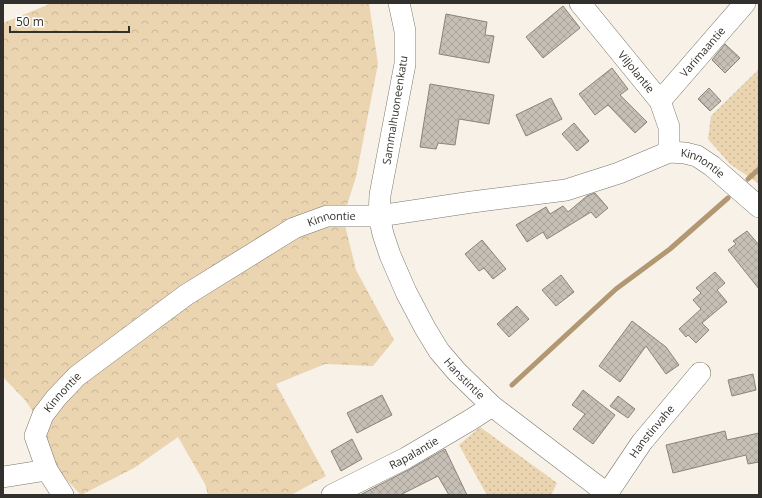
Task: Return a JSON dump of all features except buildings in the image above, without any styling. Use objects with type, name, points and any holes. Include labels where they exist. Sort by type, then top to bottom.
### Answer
[{"type":"street","name":"Sammalhuoneenkatu","points":[[379,216],[380,195],[399,103],[405,64],[405,31],[399,3]]},
{"type":"street","name":"Viljolantie","points":[[580,3],[660,101],[669,127],[669,152]]},
{"type":"street","name":"Varimaantie","points":[[660,101],[745,3]]},
{"type":"street","name":"Kinnontie","points":[[47,470],[35,436],[43,415],[76,376],[186,295],[294,228],[328,216],[379,216],[566,190],[619,173],[669,152],[685,153],[697,156],[712,166],[759,207]]},
{"type":"street","name":"Hanstintie","points":[[379,216],[390,255],[406,292],[439,351],[457,372],[492,406],[608,494]]},
{"type":"street","name":"Hanstinvahe","points":[[608,494],[642,442],[700,373]]},
{"type":"street","name":"Rapalantie","points":[[332,495],[406,458],[492,406]]},
{"type":"street","points":[[3,477],[47,470],[63,495]]},
{"type":"green space","points":[[52,3],[369,3],[378,64],[356,177],[343,217],[356,270],[394,340],[373,366],[325,364],[276,384],[326,476],[291,495],[208,495],[205,484],[178,437],[134,468],[81,495],[42,454],[38,419],[25,400],[3,377],[3,23]]},
{"type":"green space","points":[[759,69],[759,184],[730,164],[708,139],[711,116]]},
{"type":"green space","points":[[480,427],[557,483],[551,495],[487,495],[459,445]]},
{"type":"waterway","points":[[748,179],[759,169]]},
{"type":"waterway","points":[[512,385],[616,289],[670,249],[728,198]]}]
